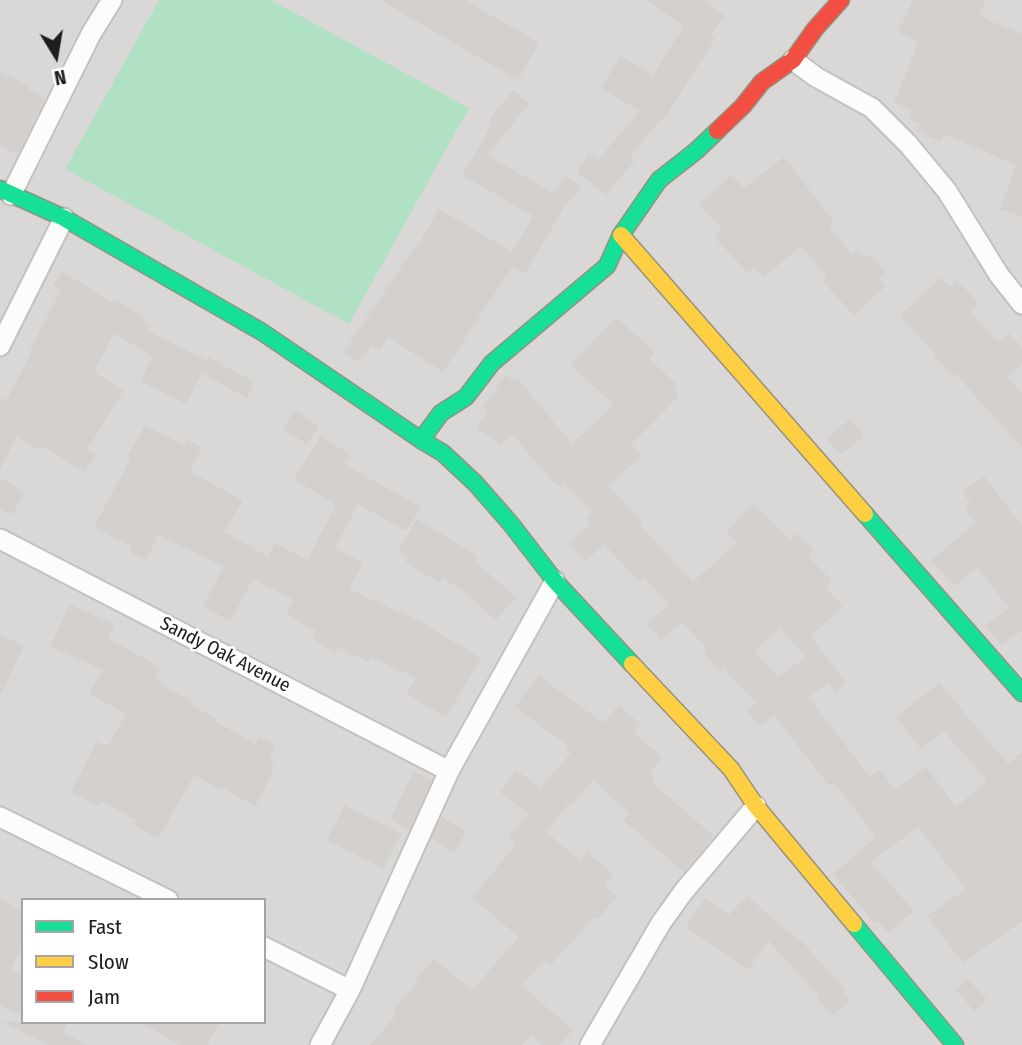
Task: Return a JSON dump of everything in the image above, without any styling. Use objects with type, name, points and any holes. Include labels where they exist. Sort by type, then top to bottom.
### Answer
[{"type":"street","points":[[112,0],[6,192],[64,218],[262,332],[443,453],[476,484],[555,581],[731,769],[755,806],[955,1045]]},
{"type":"street","points":[[421,440],[442,413],[466,397],[492,363],[607,266],[621,235],[659,180],[696,151],[743,106],[762,82],[793,60],[815,29],[841,0]]},
{"type":"street","points":[[793,60],[816,77],[872,108],[908,144],[947,191],[999,275],[1022,304]]},
{"type":"street","points":[[0,346],[64,218]]},
{"type":"street","points":[[621,235],[1022,693]]},
{"type":"street","name":"Sandy Oak Avenue","points":[[0,539],[449,771]]},
{"type":"street","points":[[320,1045],[349,990],[449,771],[555,581]]},
{"type":"street","points":[[590,1045],[661,923],[684,891],[755,806]]},
{"type":"street","points":[[0,817],[164,898]]},
{"type":"street","points":[[266,948],[349,990]]},
{"type":"shaded area","points":[[0,0],[1022,0],[1022,1045],[0,1045]]},
{"type":"green space","points":[[159,0],[271,0],[469,108],[349,324],[65,169]]},
{"type":"building","points":[[380,0],[465,0],[539,43],[518,80]]},
{"type":"building","points":[[646,0],[704,0],[725,16],[710,35],[715,39],[664,119],[662,118],[630,156],[635,160],[606,195],[577,172],[589,154],[598,160],[640,111],[601,88],[621,56],[653,75],[684,26]]},
{"type":"building","points":[[913,0],[986,0],[979,16],[1022,34],[1022,216],[1000,209],[1016,165],[944,134],[941,141],[917,132],[920,124],[909,120],[912,110],[894,103],[918,43],[898,32]]},
{"type":"building","points":[[0,72],[20,81],[29,87],[28,89],[45,98],[17,155],[0,144]]},
{"type":"building","points":[[513,90],[529,104],[487,155],[563,199],[554,193],[566,176],[581,186],[567,202],[525,274],[512,267],[443,372],[388,337],[379,350],[372,346],[358,362],[344,352],[415,246],[417,247],[439,209],[512,252],[533,216],[462,175],[492,124],[488,121]]},
{"type":"building","points":[[784,157],[834,222],[829,226],[851,254],[857,249],[864,258],[869,254],[886,272],[879,279],[886,286],[854,315],[822,281],[827,277],[801,246],[763,278],[755,268],[748,273],[714,237],[722,229],[699,205],[731,175],[744,188]]},
{"type":"building","points":[[62,271],[113,303],[116,300],[143,317],[151,326],[148,331],[207,360],[209,357],[254,382],[247,398],[202,373],[186,404],[140,381],[153,357],[114,333],[94,372],[124,390],[87,449],[96,454],[85,472],[42,446],[39,450],[17,436],[0,470],[0,397],[7,400],[32,351],[30,350],[61,290],[53,285]]},
{"type":"building","points":[[941,277],[950,287],[957,280],[979,304],[970,312],[998,342],[1009,333],[1022,348],[1022,365],[1007,377],[1022,394],[1022,448],[955,373],[952,375],[934,356],[936,354],[900,316]]},
{"type":"building","points":[[616,317],[655,353],[649,358],[678,386],[674,390],[679,396],[631,445],[641,456],[608,486],[643,523],[640,526],[693,582],[737,543],[726,532],[753,504],[790,540],[797,533],[814,550],[808,556],[832,581],[825,588],[843,606],[811,636],[846,683],[835,692],[828,683],[808,697],[870,777],[880,770],[895,790],[926,767],[956,807],[987,781],[944,731],[921,749],[896,717],[939,683],[1008,764],[1022,752],[1022,921],[963,963],[927,916],[966,889],[918,827],[870,862],[914,911],[888,933],[877,920],[874,923],[833,874],[876,837],[834,782],[829,786],[774,715],[760,726],[747,711],[757,703],[723,668],[720,671],[703,652],[707,648],[682,622],[661,640],[647,624],[669,604],[644,578],[640,582],[604,544],[586,561],[569,544],[590,523],[586,519],[592,512],[565,484],[560,488],[554,483],[512,434],[501,445],[476,428],[488,410],[483,406],[506,375],[514,381],[517,378],[572,444],[614,405],[571,365]],"holes":[[[780,628],[806,657],[778,677],[754,651]]]},
{"type":"building","points":[[295,410],[319,426],[307,444],[283,429]]},
{"type":"building","points":[[850,419],[864,436],[840,455],[827,438]]},
{"type":"building","points":[[145,425],[184,445],[187,440],[202,447],[190,471],[243,501],[224,532],[268,556],[275,543],[307,560],[336,505],[294,479],[321,436],[350,454],[344,464],[421,507],[406,531],[358,504],[335,548],[363,563],[349,589],[419,621],[481,658],[446,717],[406,694],[416,678],[371,657],[369,662],[337,648],[335,652],[312,639],[316,631],[286,614],[294,600],[253,579],[230,621],[203,606],[224,567],[158,535],[146,560],[130,552],[132,547],[94,527],[131,458],[127,457]]},
{"type":"building","points":[[984,476],[1022,526],[1022,630],[1001,645],[985,626],[1009,608],[977,567],[954,586],[931,560],[976,523],[965,509],[971,504],[962,492]]},
{"type":"building","points":[[0,478],[25,492],[12,515],[0,509]]},
{"type":"building","points":[[417,519],[478,556],[475,561],[516,598],[496,620],[466,593],[443,578],[440,583],[405,562],[408,557],[398,551]]},
{"type":"building","points":[[70,604],[115,625],[108,638],[161,668],[155,679],[162,682],[160,684],[195,703],[193,706],[255,744],[259,737],[276,746],[269,757],[274,760],[270,769],[274,771],[255,806],[194,775],[158,839],[134,825],[137,820],[101,802],[99,806],[71,792],[97,741],[108,746],[126,714],[89,693],[103,670],[50,646]]},
{"type":"building","points":[[0,635],[24,646],[0,696]]},
{"type":"building","points":[[539,676],[603,723],[619,705],[641,725],[633,733],[662,757],[649,773],[655,778],[651,782],[714,836],[684,872],[623,820],[629,813],[593,780],[570,806],[568,804],[546,832],[580,860],[587,852],[614,875],[604,885],[617,897],[597,920],[594,917],[550,966],[544,960],[522,986],[573,1030],[559,1045],[542,1045],[531,1035],[522,1045],[370,1045],[397,1014],[393,1011],[434,959],[472,990],[519,937],[472,898],[516,844],[508,837],[529,814],[500,792],[516,770],[540,788],[571,753],[566,749],[568,746],[515,707]]},
{"type":"building","points":[[414,771],[432,780],[409,829],[390,819]]},
{"type":"building","points":[[345,805],[401,834],[383,868],[327,840]]},
{"type":"building","points":[[441,817],[466,831],[454,852],[432,839]]},
{"type":"building","points":[[747,896],[800,942],[801,940],[845,990],[842,993],[850,1000],[832,1016],[817,999],[819,996],[768,940],[748,970],[686,927],[705,898],[729,915]]},
{"type":"building","points":[[0,899],[21,910],[21,950],[10,970],[21,975],[21,1015],[0,1005]]},
{"type":"building","points":[[968,979],[987,1000],[974,1011],[955,989]]},
{"type":"building","points":[[2,1022],[67,1024],[63,1032],[87,1045],[50,1045]]},
{"type":"building","points":[[143,1024],[219,1024],[207,1045],[180,1045]]},
{"type":"traffic: fast","points":[[421,440],[441,413],[466,397],[492,363],[607,266],[621,235],[659,180],[717,131]]},
{"type":"traffic: fast","points":[[0,189],[64,218],[262,332],[443,453],[476,484],[555,581],[632,664]]},
{"type":"traffic: fast","points":[[865,514],[1022,693]]},
{"type":"traffic: fast","points":[[854,924],[955,1045]]},
{"type":"traffic: slow","points":[[621,235],[865,514]]},
{"type":"traffic: slow","points":[[632,664],[731,769],[756,806],[854,924]]},
{"type":"traffic: jam","points":[[717,131],[743,106],[762,82],[793,60],[815,29],[841,0]]}]
